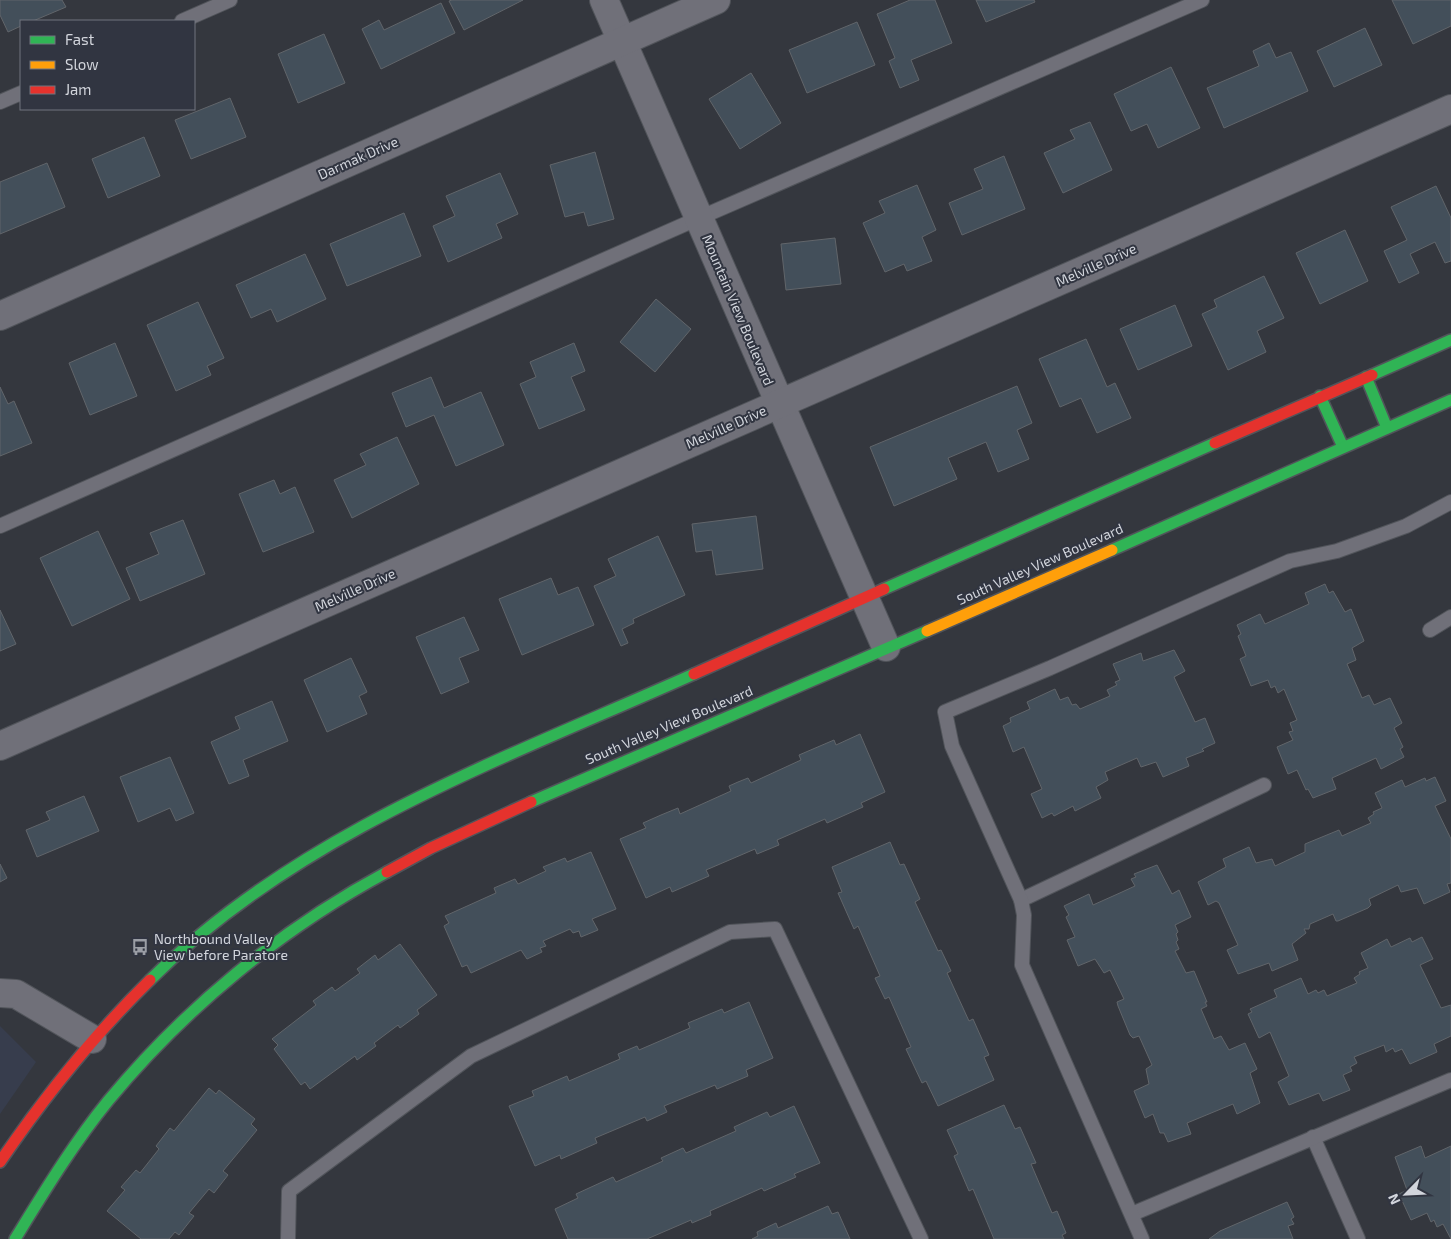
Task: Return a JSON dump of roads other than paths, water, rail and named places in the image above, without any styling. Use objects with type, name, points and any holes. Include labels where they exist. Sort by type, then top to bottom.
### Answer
[{"type":"main road","points":[[0,1162],[50,1088],[92,1039],[156,972],[211,924],[305,858],[358,827],[427,793],[863,598],[1451,340]]},
{"type":"main road","points":[[1366,377],[1387,428]]},
{"type":"main road","points":[[1320,396],[1343,447]]},
{"type":"main road","name":"South Valley View Boulevard","points":[[15,1239],[78,1140],[108,1101],[178,1025],[254,958],[307,919],[367,882],[435,844],[1451,400]]},
{"type":"street","name":"Mountain View Boulevard","points":[[604,0],[863,598],[886,647]]},
{"type":"street","name":"Darmak Drive","points":[[0,316],[716,0]]},
{"type":"street","name":"Melville Drive","points":[[0,746],[1451,109]]},
{"type":"street","points":[[0,993],[16,994],[92,1039]]},
{"type":"lane","points":[[184,20],[230,0]]},
{"type":"lane","points":[[0,526],[699,218],[1202,0]]},
{"type":"lane","points":[[0,102],[20,93]]},
{"type":"lane","points":[[1142,1239],[1022,964],[1024,915],[1021,900],[952,746],[945,712],[1050,668],[1290,561],[1336,551],[1406,526],[1451,502]]},
{"type":"lane","points":[[1430,630],[1451,617]]},
{"type":"lane","points":[[1021,900],[1264,785]]},
{"type":"lane","points":[[288,1239],[289,1191],[471,1056],[730,932],[775,930],[896,1182],[921,1239]]},
{"type":"lane","points":[[1132,1214],[1451,1080]]},
{"type":"lane","points":[[1313,1137],[1358,1239]]},
{"type":"place","name":"Northbound Valley View before Paratore","points":[[140,947]]}]
